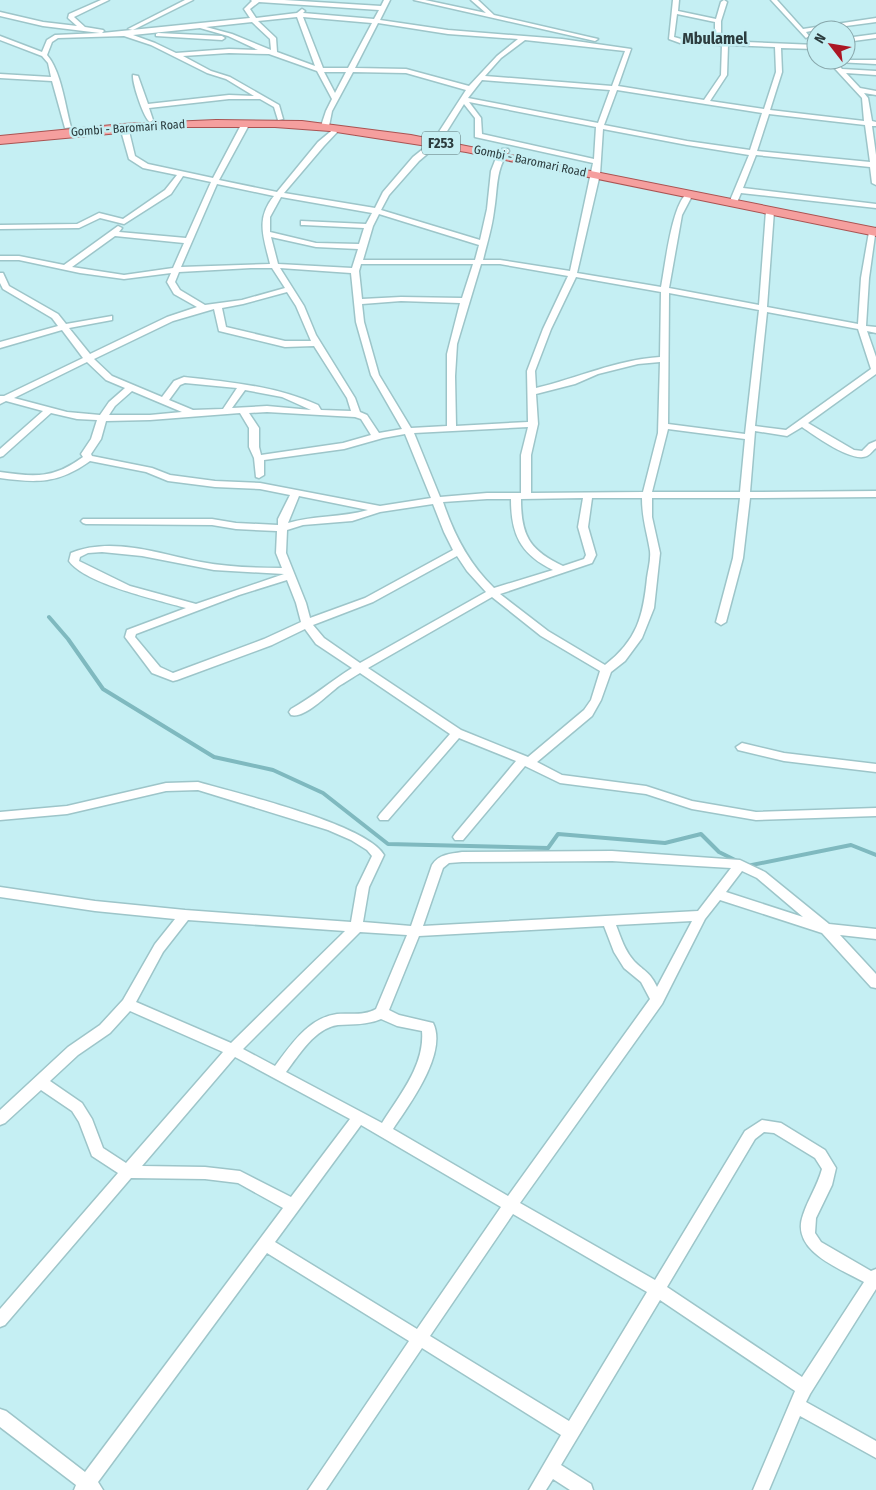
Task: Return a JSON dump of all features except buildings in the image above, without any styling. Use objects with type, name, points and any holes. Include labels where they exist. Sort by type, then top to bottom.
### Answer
[{"type":"main road","name":"Gombi - Baromari Road","points":[[0,135],[150,120],[280,119],[437,140],[597,169],[736,197],[875,230]]},
{"type":"main road","name":"Gombi - Baromari Road","points":[[0,140],[124,127],[246,123],[325,124],[338,128],[437,140]]},
{"type":"main road","name":"Gombi - Baromari Road","points":[[597,169],[689,194],[736,197],[770,211],[875,230]]},
{"type":"street","points":[[82,27],[71,18],[71,15],[106,0]]},
{"type":"street","points":[[125,34],[190,0]]},
{"type":"street","points":[[209,24],[241,11],[256,0],[382,8]]},
{"type":"street","points":[[325,124],[335,99],[352,70],[387,0]]},
{"type":"street","points":[[417,0],[602,40],[629,50]]},
{"type":"street","points":[[474,0],[493,16]]},
{"type":"street","points":[[676,0],[671,38],[674,40],[806,46]]},
{"type":"street","points":[[774,0],[806,35]]},
{"type":"street","points":[[299,15],[309,2]]},
{"type":"street","points":[[707,100],[724,75],[722,43],[718,21],[724,2]]},
{"type":"street","points":[[241,11],[254,20],[256,25],[273,38],[274,52]]},
{"type":"street","points":[[675,12],[718,21]]},
{"type":"street","points":[[0,14],[43,24],[82,27],[125,34],[144,40],[228,78],[277,106],[280,119]]},
{"type":"street","points":[[125,34],[299,15],[377,21],[448,32],[524,38],[629,50]]},
{"type":"street","points":[[299,15],[320,70],[335,99]]},
{"type":"street","points":[[802,31],[876,20]]},
{"type":"street","points":[[191,26],[230,35],[243,42]]},
{"type":"street","points":[[44,55],[49,40],[57,36],[125,34],[211,37],[243,42],[320,70],[415,72],[470,89]]},
{"type":"street","points":[[856,39],[876,36]]},
{"type":"street","points":[[0,38],[44,55],[51,63],[67,127]]},
{"type":"street","points":[[524,38],[499,57],[470,89],[437,140],[398,178],[376,212],[369,226],[356,266],[357,302],[360,322],[375,375],[408,431],[437,500],[447,530],[458,551],[491,594],[574,653],[606,670]]},
{"type":"street","points":[[778,46],[779,72],[753,153],[736,197],[876,206]]},
{"type":"street","points":[[174,55],[236,50],[274,52]]},
{"type":"street","points":[[562,570],[530,551],[523,542],[518,530],[526,455],[533,424],[532,370],[536,353],[573,274],[597,169],[600,126],[629,50]]},
{"type":"street","points":[[856,61],[876,62]]},
{"type":"street","points":[[841,71],[876,73]]},
{"type":"street","points":[[841,71],[860,90],[867,105],[872,123],[876,183]]},
{"type":"street","points":[[0,76],[56,79]]},
{"type":"street","points":[[135,76],[150,120]]},
{"type":"street","points":[[481,78],[615,88],[707,100],[766,111],[872,123]]},
{"type":"street","points":[[860,90],[876,93]]},
{"type":"street","points":[[144,106],[229,97],[260,98]]},
{"type":"street","points":[[463,99],[753,153],[874,164]]},
{"type":"street","points":[[463,99],[478,118],[478,135],[597,169]]},
{"type":"street","points":[[204,308],[172,287],[171,282],[215,181],[246,123]]},
{"type":"street","points":[[124,127],[132,157],[136,162],[146,166],[376,212],[484,244]]},
{"type":"street","points":[[338,128],[322,144],[269,208],[265,228],[275,266],[351,398],[356,414]]},
{"type":"street","points":[[452,428],[453,346],[484,244],[492,207],[493,177],[503,153]]},
{"type":"street","points":[[66,268],[74,259],[114,234],[124,222],[168,192],[181,174]]},
{"type":"street","points":[[459,837],[526,762],[588,713],[596,700],[606,670],[621,658],[637,638],[649,608],[655,553],[647,517],[647,495],[663,433],[665,290],[678,214],[689,194]]},
{"type":"street","points":[[721,622],[738,558],[744,512],[744,494],[763,308],[770,211]]},
{"type":"street","points":[[0,227],[79,226],[100,215],[124,222]]},
{"type":"street","points":[[304,223],[369,226]]},
{"type":"street","points":[[663,426],[787,433],[876,370],[862,328],[865,278],[875,230]]},
{"type":"street","points":[[114,234],[190,241]]},
{"type":"street","points":[[268,234],[316,245],[363,247]]},
{"type":"street","points":[[0,258],[18,258],[124,277],[177,270],[275,266],[500,262],[665,290],[876,330]]},
{"type":"street","points":[[0,275],[3,288],[55,316],[88,358],[108,378],[165,400],[192,413]]},
{"type":"street","points":[[1,399],[151,326],[204,308],[243,302],[289,289]]},
{"type":"street","points":[[357,302],[401,299],[467,301]]},
{"type":"street","points":[[218,306],[222,329],[280,343],[318,343]]},
{"type":"street","points":[[0,345],[64,327],[109,318]]},
{"type":"street","points":[[532,392],[572,382],[595,372],[638,361],[664,359]]},
{"type":"street","points":[[165,400],[180,380],[242,387],[302,401],[315,407],[317,413]]},
{"type":"street","points":[[88,458],[86,454],[99,432],[103,417],[112,404],[131,387]]},
{"type":"street","points":[[225,412],[242,387]]},
{"type":"street","points":[[1,399],[76,416],[177,416],[192,413],[268,409],[356,414],[364,417],[376,436]]},
{"type":"street","points":[[0,454],[49,410]]},
{"type":"street","points":[[243,410],[255,430],[254,454],[259,458],[344,446],[376,436],[408,431],[533,424]]},
{"type":"street","points":[[802,424],[834,443],[859,454],[864,454],[875,443]]},
{"type":"street","points":[[0,475],[23,478],[62,476],[88,458],[149,470],[168,478],[296,492],[336,502],[380,508]]},
{"type":"street","points":[[259,458],[260,475]]},
{"type":"street","points":[[233,484],[260,475],[296,492]]},
{"type":"street","points":[[296,492],[287,509],[282,528],[281,553],[302,603],[306,623],[320,641],[457,733],[526,762],[560,779],[646,790],[692,805],[720,811],[774,817],[876,812]]},
{"type":"street","points":[[86,521],[212,522],[236,526],[282,528],[302,522],[352,518],[380,508],[437,500],[588,495],[876,494]]},
{"type":"street","points":[[295,712],[316,700],[335,684],[360,668],[491,594],[588,561],[591,555],[583,527],[588,495]]},
{"type":"street","points":[[197,608],[175,600],[146,595],[124,588],[77,565],[74,561],[75,556],[83,551],[112,550],[215,567],[289,574]]},
{"type":"street","points":[[289,574],[131,632],[130,637],[156,670],[173,677],[268,642],[306,623],[369,600],[458,551]]},
{"type":"street","points":[[384,817],[457,733]]},
{"type":"street","points":[[742,747],[792,758],[876,768]]},
{"type":"street","points":[[0,816],[67,810],[182,785],[198,786],[282,811],[355,836],[371,847],[378,855],[364,887],[356,928],[233,1050],[0,1320]]},
{"type":"street","points":[[278,1072],[302,1043],[322,1025],[330,1022],[372,1018],[381,1012],[415,931],[438,865],[446,859],[462,857],[612,856],[740,865],[761,875],[778,887],[826,929],[876,983]]},
{"type":"street","points":[[316,1490],[511,1204],[657,1000],[700,916],[740,865]]},
{"type":"street","points":[[0,892],[95,906],[185,915],[415,931],[700,916]]},
{"type":"street","points":[[718,894],[826,929],[876,934]]},
{"type":"street","points":[[0,1118],[74,1051],[104,1029],[128,1004],[155,954],[185,915]]},
{"type":"street","points":[[608,922],[618,948],[629,964],[646,978],[657,1000]]},
{"type":"street","points":[[128,1004],[278,1072],[384,1131],[658,1290],[804,1388]]},
{"type":"street","points":[[381,1012],[396,1020],[422,1024],[428,1027],[430,1034],[424,1063],[384,1131]]},
{"type":"street","points":[[39,1081],[77,1107],[85,1119],[97,1152],[128,1172],[214,1173],[240,1177],[293,1206]]},
{"type":"street","points":[[0,1417],[88,1488],[359,1117]]},
{"type":"street","points":[[537,1490],[750,1135],[762,1126],[776,1127],[820,1154],[829,1168],[825,1185],[809,1217],[808,1235],[816,1247],[874,1277],[804,1388],[761,1490]]},
{"type":"street","points":[[265,1244],[572,1432]]},
{"type":"street","points":[[796,1405],[876,1450]]},
{"type":"street","points":[[550,1467],[585,1490]]},
{"type":"waterway","points":[[49,617],[68,639],[103,689],[214,757],[273,770],[323,793],[388,844],[548,848],[558,834],[665,843],[701,834],[719,852],[739,862]]},
{"type":"waterway","points":[[747,866],[851,845],[876,855]]},
{"type":"district","name":"Mbulamel","points":[[715,38]]}]
